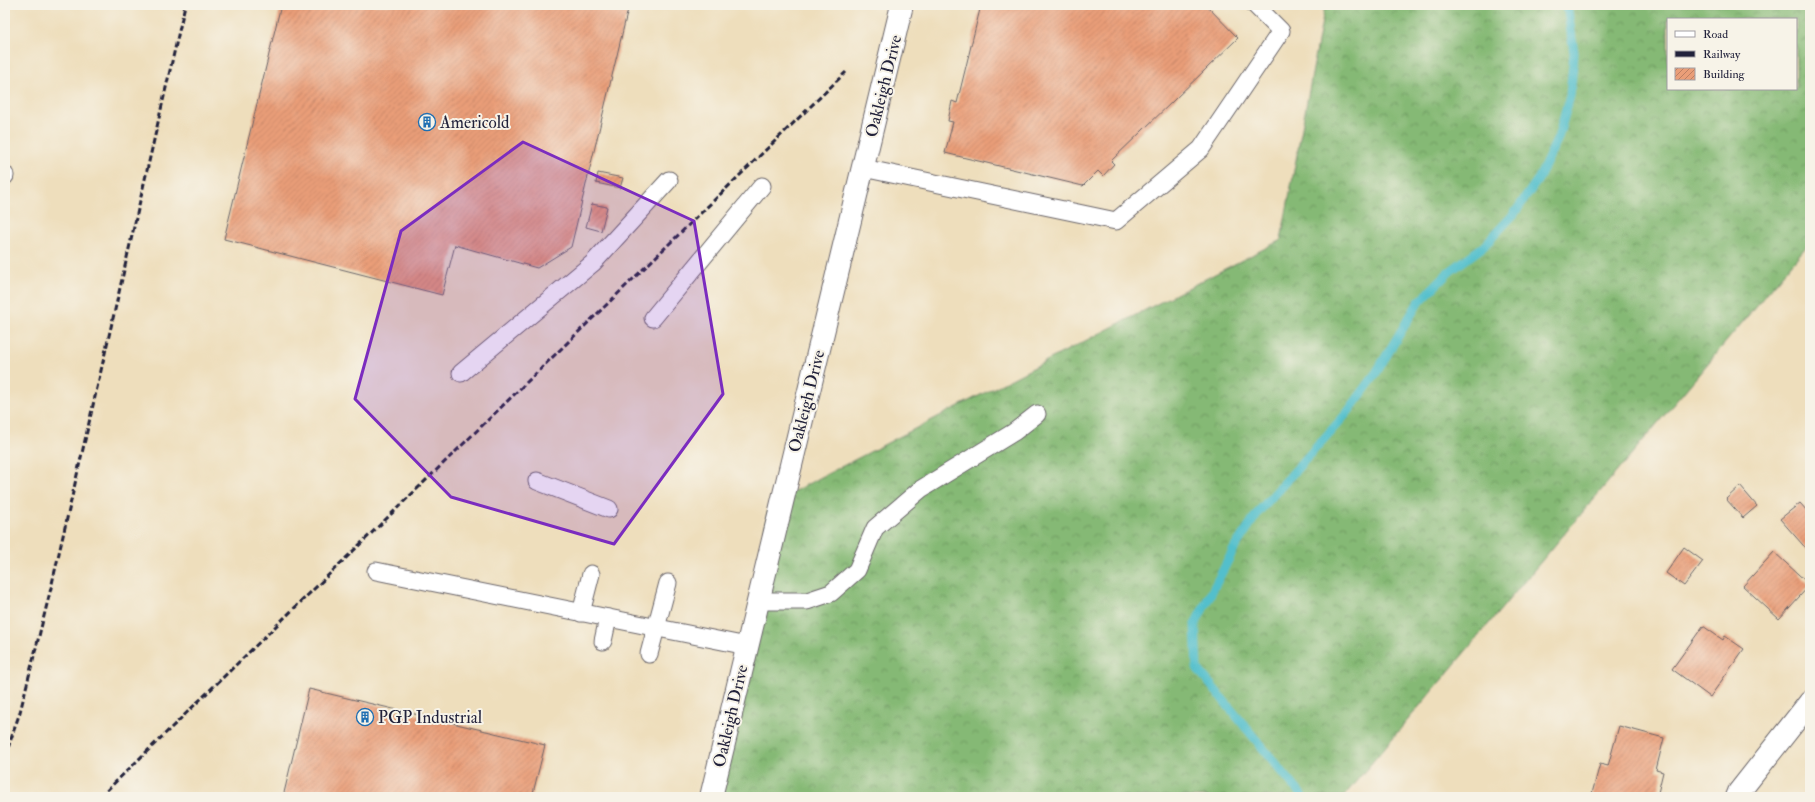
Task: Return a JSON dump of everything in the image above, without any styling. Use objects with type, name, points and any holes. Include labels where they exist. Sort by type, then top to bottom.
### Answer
[{"type":"street","name":"Oakleigh Drive","points":[[710,797],[902,5]]},
{"type":"street","points":[[1737,797],[1739,792],[1810,702]]},
{"type":"lane","points":[[863,168],[1116,221],[1201,149],[1281,31],[1255,5]]},
{"type":"lane","points":[[461,373],[593,263],[670,180]]},
{"type":"lane","points":[[653,318],[762,186]]},
{"type":"lane","points":[[757,601],[807,601],[832,593],[857,570],[875,528],[921,489],[1014,432],[1037,414]]},
{"type":"lane","points":[[537,481],[609,509]]},
{"type":"lane","points":[[376,570],[747,646]]},
{"type":"lane","points":[[581,612],[591,574]]},
{"type":"lane","points":[[649,654],[668,583]]},
{"type":"lane","points":[[603,641],[608,618]]},
{"type":"highlighted area","points":[[523,142],[694,221],[723,394],[614,544],[451,497],[355,399],[401,231]]},
{"type":"green space","points":[[1325,5],[1810,5],[1810,242],[1343,797],[721,797],[769,504],[1281,240]]},
{"type":"building","name":"Americold","points":[[281,5],[629,5],[571,247],[537,268],[455,245],[442,295],[224,239]]},
{"type":"building","points":[[981,5],[1206,5],[1238,38],[1111,161],[1114,164],[1103,176],[1098,171],[1083,186],[945,153],[953,122],[948,121],[952,101],[957,103]]},
{"type":"building","points":[[598,173],[623,178],[620,188],[596,183]]},
{"type":"building","points":[[592,204],[607,207],[601,231],[586,227]]},
{"type":"building","points":[[1740,486],[1757,506],[1743,518],[1726,499]]},
{"type":"building","points":[[1800,503],[1808,512],[1810,510],[1810,553],[1780,519]]},
{"type":"building","points":[[1684,547],[1703,561],[1684,586],[1666,573]]},
{"type":"building","points":[[1774,552],[1810,585],[1779,619],[1743,586]]},
{"type":"building","points":[[1703,626],[1723,640],[1725,636],[1744,649],[1710,697],[1672,669]]},
{"type":"building","name":"PGP Industrial","points":[[309,689],[545,745],[532,797],[283,797]]},
{"type":"building","points":[[1619,726],[1664,738],[1656,770],[1663,772],[1657,797],[1591,797],[1600,764],[1608,766]]},
{"type":"waterway","points":[[1303,797],[1197,668],[1195,624],[1235,547],[1259,511],[1347,413],[1373,378],[1418,303],[1449,272],[1484,246],[1514,214],[1539,178],[1558,138],[1570,96],[1574,53],[1567,5]]},
{"type":"railway","points":[[5,757],[20,712],[51,588],[185,5]]},
{"type":"railway","points":[[100,797],[846,72]]},
{"type":"place","name":"Americold","points":[[427,122]]},
{"type":"place","name":"PGP Industrial","points":[[365,717]]}]
